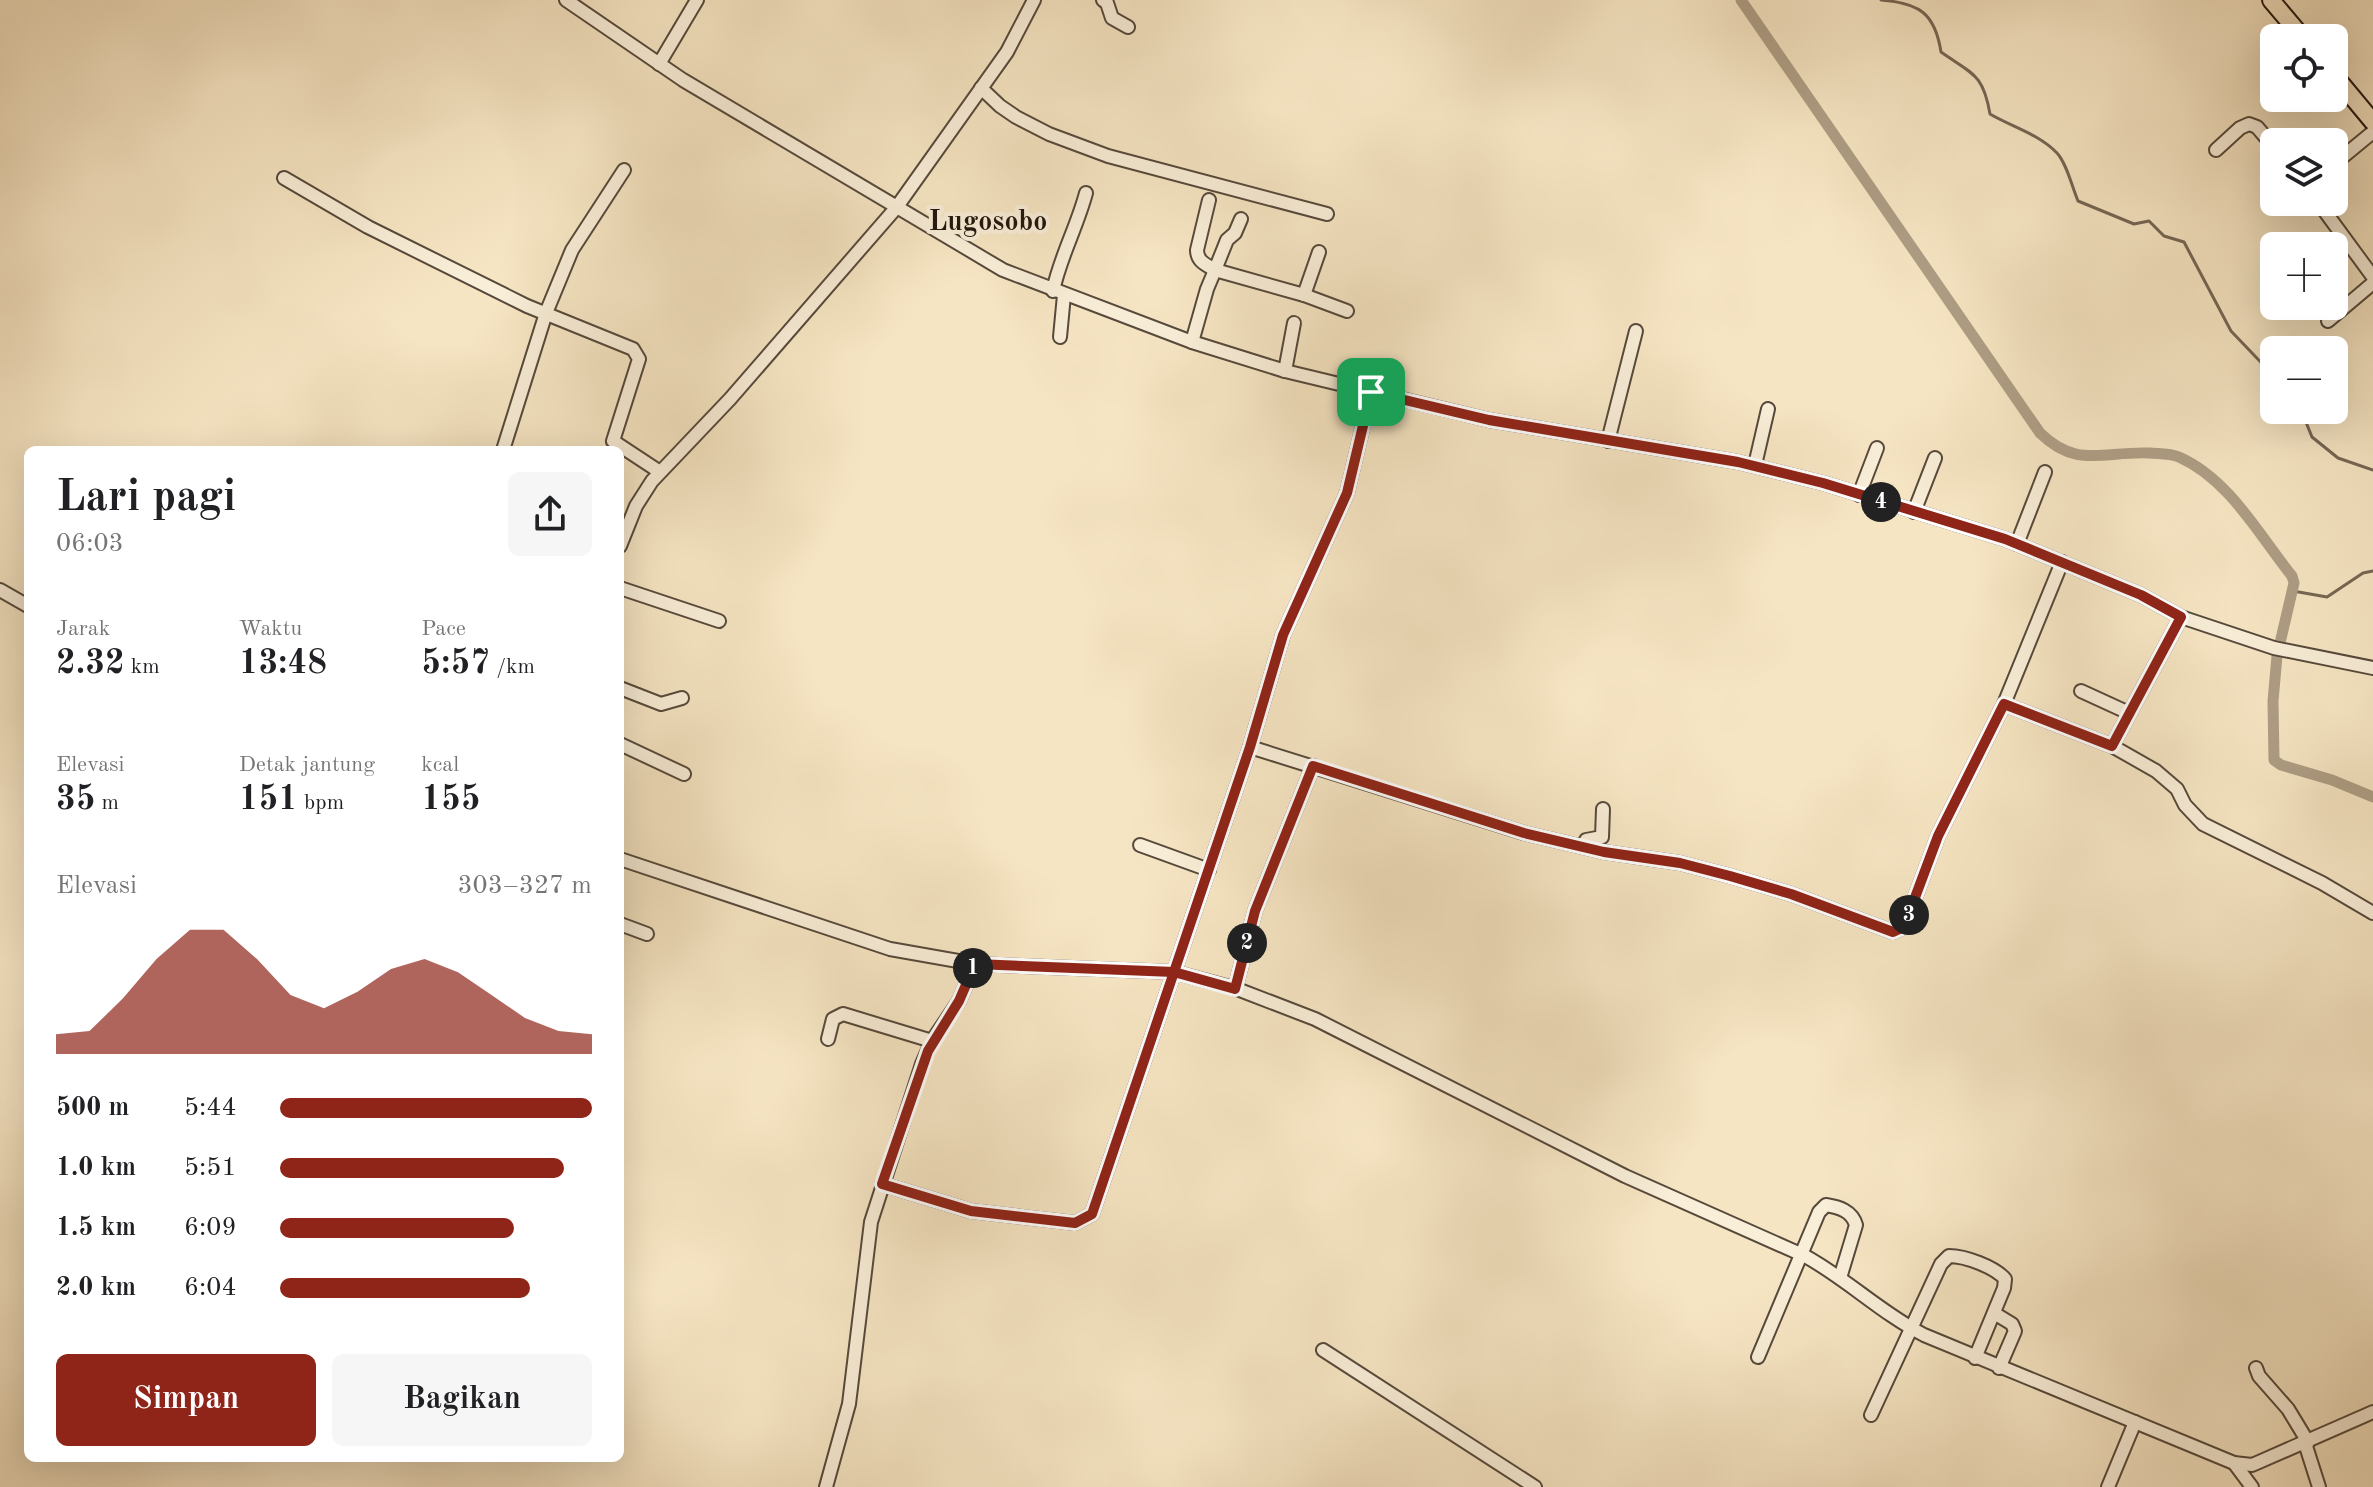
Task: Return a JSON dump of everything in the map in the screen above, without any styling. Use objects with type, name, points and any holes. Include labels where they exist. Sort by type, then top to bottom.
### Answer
[{"type":"main road","points":[[2271,0],[2291,24]]},
{"type":"main road","points":[[2348,92],[2373,122]]},
{"type":"street","points":[[566,0],[659,64],[896,208],[1003,270],[1058,293],[1192,342],[1285,371],[1489,420],[1755,465],[2017,544],[2141,595],[2181,617],[2279,649],[2373,668]]},
{"type":"street","points":[[659,64],[697,0]]},
{"type":"street","points":[[624,536],[636,506],[660,472],[730,399],[896,208],[1007,52],[1034,0]]},
{"type":"street","points":[[1103,0],[1112,18],[1128,27]]},
{"type":"street","points":[[981,88],[1016,117],[1049,134],[1100,153],[1327,214]]},
{"type":"street","points":[[2216,150],[2240,128],[2249,124],[2260,131]]},
{"type":"street","points":[[2348,153],[2373,132]]},
{"type":"street","points":[[504,446],[546,313],[572,250],[624,170]]},
{"type":"street","points":[[284,178],[368,227],[546,313],[633,349],[639,359],[613,441],[621,446]]},
{"type":"street","points":[[1060,337],[1060,263],[1077,227],[1086,193]]},
{"type":"street","points":[[1209,200],[1197,255],[1201,261],[1215,270],[1304,295],[1347,311]]},
{"type":"street","points":[[2328,216],[2373,277]]},
{"type":"street","points":[[1192,342],[1207,289],[1227,240],[1235,233],[1241,219]]},
{"type":"street","points":[[1304,295],[1319,252]]},
{"type":"street","points":[[2328,321],[2373,283]]},
{"type":"street","points":[[1285,371],[1294,323]]},
{"type":"street","points":[[1608,441],[1636,331]]},
{"type":"street","points":[[882,1184],[971,1211],[1075,1223],[1092,1214],[1250,747],[1283,635],[1347,493],[1371,392]]},
{"type":"street","points":[[1755,465],[1768,409]]},
{"type":"street","points":[[624,448],[660,472]]},
{"type":"street","points":[[1859,495],[1877,448]]},
{"type":"street","points":[[1914,512],[1935,458]]},
{"type":"street","points":[[2017,544],[2045,472]]},
{"type":"street","points":[[1250,747],[1524,833],[1583,847],[1693,866],[1791,894],[1888,931],[1900,930],[1904,927],[1938,836],[2004,704],[2062,562]]},
{"type":"street","points":[[624,589],[719,621]]},
{"type":"street","points":[[0,590],[24,604]]},
{"type":"street","points":[[2112,746],[2181,617]]},
{"type":"street","points":[[624,690],[661,704],[682,698]]},
{"type":"street","points":[[2081,691],[2129,713]]},
{"type":"street","points":[[2004,704],[2112,746],[2167,779],[2203,824],[2322,883],[2373,913]]},
{"type":"street","points":[[624,746],[684,774]]},
{"type":"street","points":[[1235,989],[1255,911],[1313,766]]},
{"type":"street","points":[[1583,847],[1586,840],[1602,837],[1603,809]]},
{"type":"street","points":[[1140,845],[1209,870]]},
{"type":"street","points":[[624,860],[890,949],[975,964],[1174,972],[1235,989],[1315,1019],[1625,1176],[1801,1255],[1840,1278],[1873,1305],[1912,1330],[2234,1463],[2252,1465],[2373,1412]]},
{"type":"street","points":[[624,925],[647,934]]},
{"type":"street","points":[[826,1487],[849,1404],[871,1222],[932,1041],[959,1001],[975,964]]},
{"type":"street","points":[[828,1039],[833,1019],[843,1014],[932,1041]]},
{"type":"street","points":[[1758,1357],[1821,1208],[1829,1205],[1845,1211],[1855,1220],[1856,1232],[1840,1278]]},
{"type":"street","points":[[1871,1415],[1941,1264],[1949,1256],[1962,1258],[2003,1275],[2005,1284],[1975,1358]]},
{"type":"street","points":[[1994,1313],[2012,1324],[2015,1331],[1999,1368]]},
{"type":"street","points":[[1323,1350],[1535,1487]]},
{"type":"street","points":[[2256,1368],[2259,1376],[2288,1409],[2306,1442],[2319,1487]]},
{"type":"street","points":[[2108,1487],[2135,1422]]},
{"type":"street","points":[[2234,1463],[2252,1487]]},
{"type":"waterway","points":[[1741,0],[2040,433],[2053,444],[2079,455],[2149,453],[2179,457],[2213,479],[2242,509],[2294,583],[2277,656],[2273,701],[2274,760],[2373,797]]},
{"type":"waterway","points":[[1881,0],[1906,4],[1923,12],[1934,28],[1941,52],[1980,82],[1990,114],[2034,136],[2057,153],[2078,201],[2134,224],[2149,221],[2164,236],[2184,242],[2231,331],[2260,361]]},
{"type":"waterway","points":[[2307,424],[2312,437],[2338,458],[2373,470]]},
{"type":"waterway","points":[[2293,591],[2327,597],[2363,573],[2373,571]]},
{"type":"district","name":"Lugosobo","points":[[988,220]]},
{"type":"route","points":[[1371,392],[1347,493],[1283,635],[1250,747],[1174,972],[975,964],[959,1001],[932,1041],[922,1064],[882,1184],[971,1211],[1075,1223],[1092,1214],[1174,972],[1235,989],[1255,911],[1313,766],[1524,833],[1604,852],[1680,863],[1730,876],[1791,894],[1893,932],[1904,927],[1938,836],[2004,704],[2112,746],[2181,617],[2141,595],[2005,539],[1823,483],[1755,465],[1489,420],[1371,392]]}]
